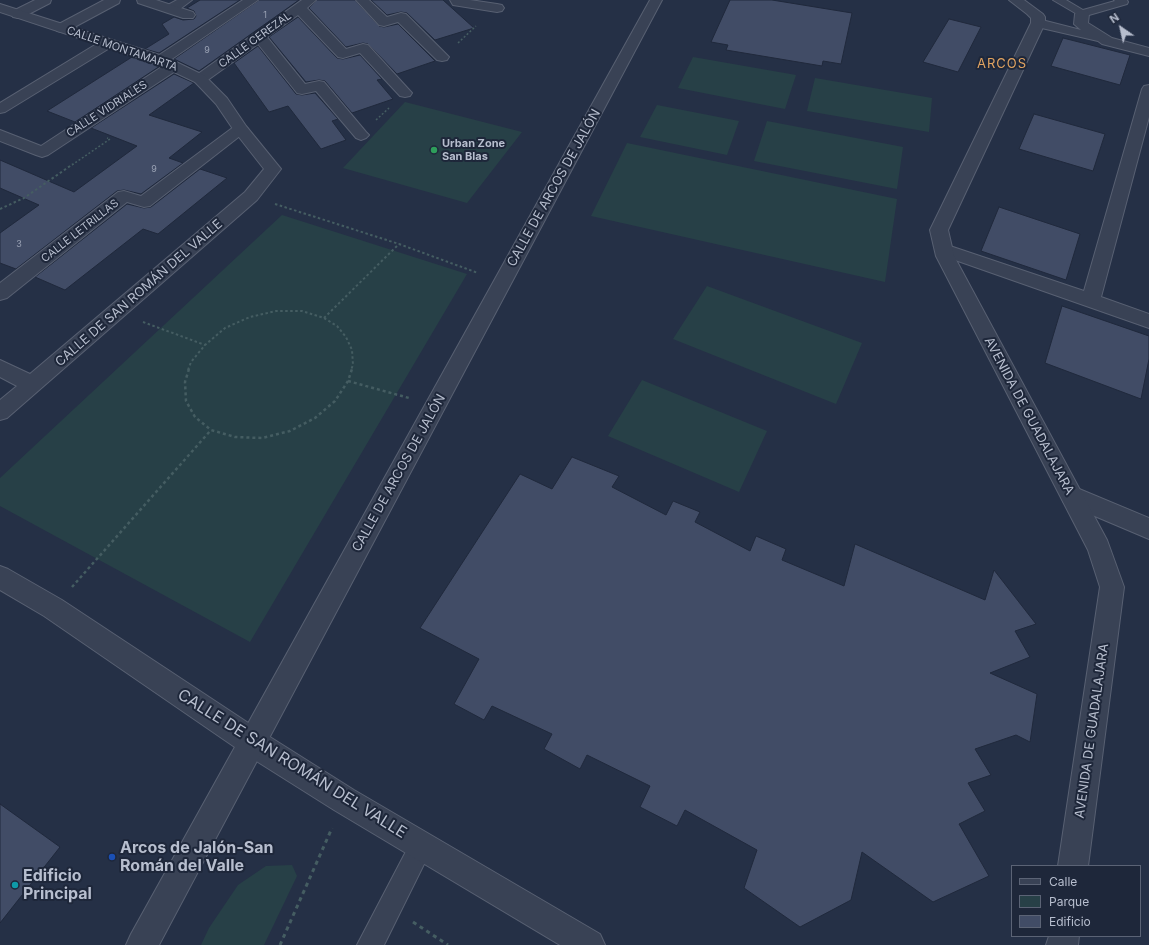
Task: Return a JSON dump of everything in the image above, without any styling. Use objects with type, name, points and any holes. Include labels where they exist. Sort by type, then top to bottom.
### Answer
[{"type":"street","points":[[18,14],[45,0]]},
{"type":"street","points":[[62,28],[114,0]]},
{"type":"street","points":[[143,0],[216,24]]},
{"type":"street","points":[[171,9],[186,0]]},
{"type":"street","name":"CALLE VIDRIALES","points":[[0,135],[42,152],[167,63],[216,24],[252,0]]},
{"type":"street","points":[[362,0],[384,22],[401,17],[442,57]]},
{"type":"street","points":[[456,0],[458,2],[497,8]]},
{"type":"street","name":"CALLE DE ARCOS DE JALÓN","points":[[142,945],[656,0]]},
{"type":"street","points":[[1015,0],[1038,16],[1038,23],[1149,52]]},
{"type":"street","points":[[305,4],[343,54],[362,48],[405,93]]},
{"type":"street","name":"CALLE CEREZAL","points":[[200,79],[305,4]]},
{"type":"street","name":"CALLE MONTAMARTA","points":[[0,8],[167,63],[200,79],[222,101],[240,129],[273,169]]},
{"type":"street","points":[[1082,14],[1081,24],[1107,41]]},
{"type":"street","name":"AVENIDA DE GUADALAJARA","points":[[1038,23],[939,230],[945,256],[1099,548],[1112,587],[1073,865]]},
{"type":"street","points":[[259,37],[302,90],[319,85],[361,135]]},
{"type":"street","points":[[0,109],[108,43]]},
{"type":"street","points":[[1091,300],[1149,90]]},
{"type":"street","name":"CALLE LETRILLAS","points":[[0,293],[124,196],[144,202],[240,129]]},
{"type":"street","name":"CALLE DE SAN ROMÁN DEL VALLE","points":[[0,412],[252,196],[273,169]]},
{"type":"street","points":[[944,250],[1149,321]]},
{"type":"street","points":[[0,368],[32,384]]},
{"type":"street","points":[[1072,496],[1149,529]]},
{"type":"street","name":"CALLE DE SAN ROMÁN DEL VALLE","points":[[0,577],[53,608],[252,742],[344,800],[589,945]]},
{"type":"lane","points":[[1058,0],[1082,14],[1124,1]]},
{"type":"lane","points":[[370,945],[421,846]]},
{"type":"path","points":[[252,196],[398,244],[503,281]]},
{"type":"path","points":[[324,318],[398,244]]},
{"type":"path","points":[[276,311],[302,311],[324,318],[337,326],[346,337],[352,350],[353,365],[348,381],[335,401],[315,418],[290,431],[262,438],[235,437],[211,430],[195,417],[186,401],[185,382],[192,362],[205,344],[226,328],[250,316],[276,311]]},
{"type":"path","points":[[116,312],[205,344]]},
{"type":"path","points":[[348,381],[436,406]]},
{"type":"path","points":[[53,608],[211,430]]},
{"type":"path","points":[[280,945],[344,800]]},
{"type":"path","points":[[390,906],[448,945]]},
{"type":"green space","points":[[693,57],[796,75],[785,109],[678,88]]},
{"type":"green space","points":[[815,78],[932,98],[929,132],[807,111]]},
{"type":"green space","name":"Urban Zone San Blas","points":[[405,102],[522,132],[467,203],[343,168]]},
{"type":"green space","points":[[657,105],[739,121],[727,155],[640,137]]},
{"type":"green space","points":[[767,121],[903,147],[897,189],[754,161]]},
{"type":"green space","points":[[627,143],[897,199],[885,282],[591,216]]},
{"type":"green space","points":[[282,215],[467,274],[250,642],[0,506],[0,478]]},
{"type":"green space","points":[[707,286],[862,343],[836,404],[673,339]]},
{"type":"green space","points":[[642,380],[767,431],[739,492],[608,436]]},
{"type":"green space","points":[[292,865],[297,876],[264,945],[201,945],[209,928],[238,885],[266,866]]},
{"type":"building","points":[[200,0],[240,0],[159,53],[145,49],[169,34],[162,24],[174,17],[183,20],[194,19],[196,16],[194,11],[187,8]]},
{"type":"building","points":[[259,0],[299,0],[199,71],[174,59]]},
{"type":"building","points":[[317,0],[355,0],[379,26],[384,27],[398,24],[435,61],[397,74],[368,44],[363,43],[346,47],[309,8]]},
{"type":"building","points":[[371,0],[443,0],[474,28],[435,40],[407,13],[401,12],[387,15]]},
{"type":"building","points":[[730,0],[772,0],[852,13],[841,64],[823,61],[822,66],[726,50],[728,45],[711,42]]},
{"type":"building","points":[[298,17],[337,58],[343,59],[360,55],[382,79],[377,80],[393,99],[352,113],[325,81],[319,80],[306,82],[269,37]]},
{"type":"building","points":[[949,19],[981,27],[958,72],[923,62]]},
{"type":"building","points":[[1063,38],[1130,55],[1120,85],[1051,66]]},
{"type":"building","points":[[258,46],[296,94],[302,95],[315,93],[338,119],[332,121],[346,140],[321,149],[288,106],[269,112],[234,63]]},
{"type":"building","points":[[132,57],[160,66],[75,122],[47,111]]},
{"type":"building","points":[[174,74],[194,83],[149,115],[202,132],[169,158],[183,163],[141,194],[124,190],[117,191],[16,269],[0,263],[0,233],[39,205],[0,188],[0,160],[74,192],[137,146],[91,128]]},
{"type":"building","points":[[1034,114],[1105,134],[1093,171],[1019,149]]},
{"type":"building","points":[[200,169],[227,178],[158,234],[143,229],[65,290],[35,277],[127,204],[144,208],[151,207]]},
{"type":"building","points":[[999,207],[1080,234],[1066,280],[981,251]]},
{"type":"building","points":[[1062,306],[1149,336],[1149,359],[1141,399],[1045,363]]},
{"type":"building","points":[[572,457],[619,476],[612,487],[666,515],[673,501],[700,512],[695,522],[750,551],[756,536],[786,549],[782,560],[844,586],[855,544],[985,600],[994,570],[1036,624],[1015,631],[1030,657],[990,673],[1037,694],[1030,742],[1016,735],[975,749],[991,775],[968,783],[985,811],[959,824],[989,876],[933,902],[862,852],[851,900],[800,927],[744,888],[757,850],[685,810],[677,826],[640,807],[650,786],[587,755],[580,769],[544,749],[552,734],[492,706],[484,720],[454,704],[479,659],[420,628],[520,474],[552,489]]},
{"type":"building","name":"Edificio Principal","points":[[0,804],[60,847],[0,923]]},
{"type":"place","name":"Urban Zone San Blas","points":[[434,150]]},
{"type":"place","name":"Arcos de Jalón-San Román del Valle","points":[[112,857]]},
{"type":"place","name":"Edificio Principal","points":[[15,885]]},
{"type":"district","name":"ARCOS","points":[[1002,64]]}]
